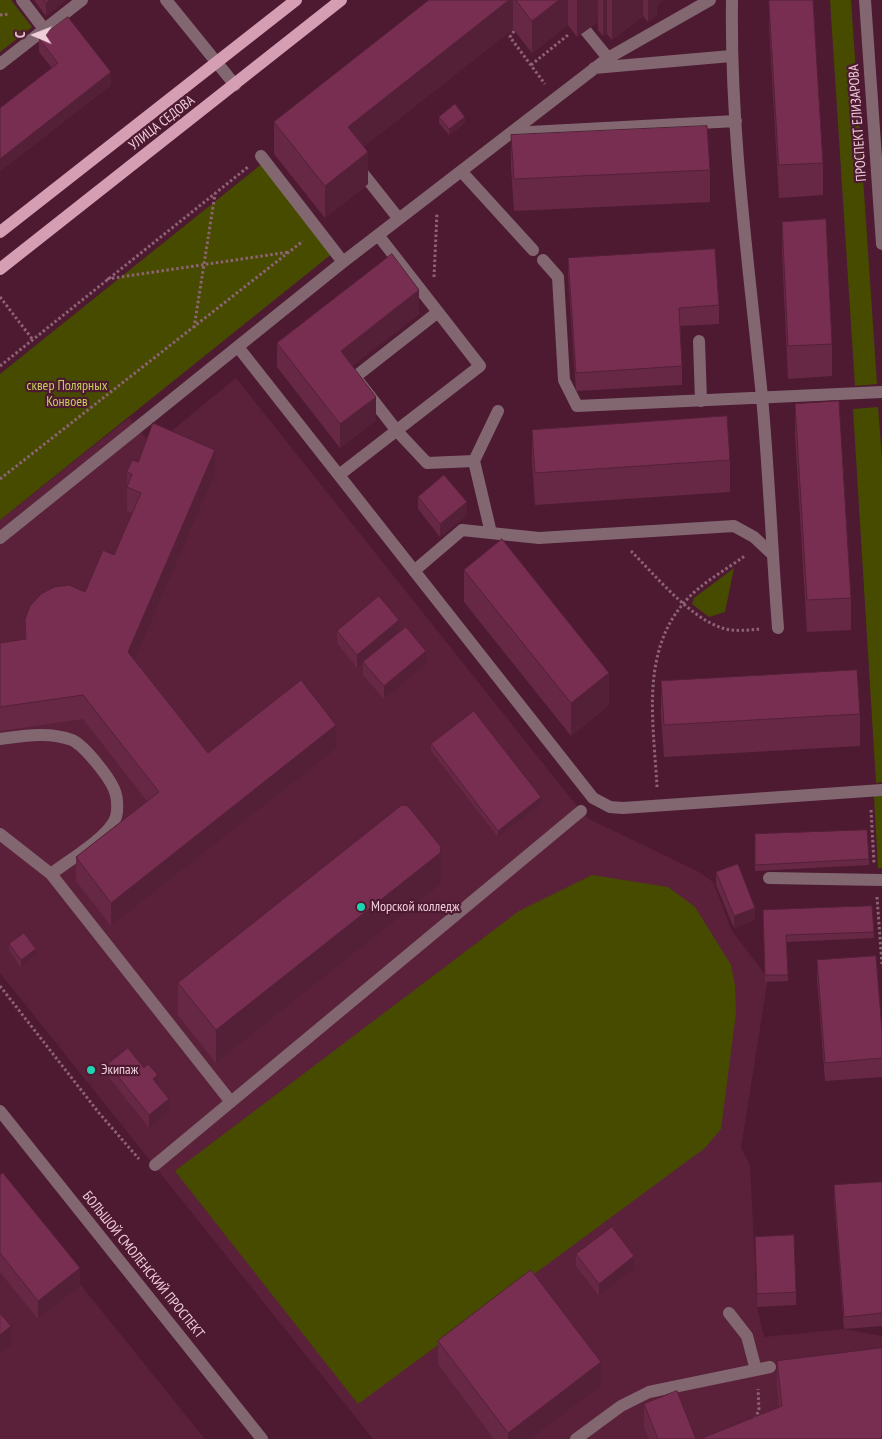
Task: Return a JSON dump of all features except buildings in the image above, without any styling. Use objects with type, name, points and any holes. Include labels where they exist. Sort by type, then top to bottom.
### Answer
[{"type":"main road","name":"УЛИЦА СЕДОВА","points":[[0,232],[296,0]]},
{"type":"main road","name":"УЛИЦА СЕДОВА","points":[[0,269],[341,0]]},
{"type":"street","points":[[22,0],[44,29]]},
{"type":"street","points":[[0,64],[82,0]]},
{"type":"street","points":[[166,0],[235,85]]},
{"type":"street","points":[[0,538],[343,262],[594,68],[608,58],[710,0]]},
{"type":"street","points":[[732,0],[731,56],[741,194],[762,399],[778,628]]},
{"type":"street","name":"ПРОСПЕКТ ЕЛИЗАРОВА","points":[[865,0],[882,244]]},
{"type":"street","points":[[579,31],[608,58]]},
{"type":"street","points":[[594,68],[731,56]]},
{"type":"street","points":[[510,133],[736,121]]},
{"type":"street","points":[[261,156],[343,262]]},
{"type":"street","points":[[352,159],[399,219]]},
{"type":"street","points":[[461,171],[533,250]]},
{"type":"street","points":[[339,475],[480,366],[378,235]]},
{"type":"street","points":[[543,260],[558,277],[564,380],[577,406],[701,402],[882,392]]},
{"type":"street","points":[[436,308],[355,377],[397,431],[427,462],[474,461]]},
{"type":"street","points":[[699,341],[701,402]]},
{"type":"street","points":[[238,347],[593,798],[610,807],[658,806],[882,790]]},
{"type":"street","points":[[491,533],[474,461],[498,411]]},
{"type":"street","points":[[414,570],[462,530],[539,538],[734,526],[761,544],[773,555]]},
{"type":"street","points":[[0,739],[46,735],[74,741],[88,753],[115,790],[117,807],[114,822],[105,832],[51,874]]},
{"type":"street","points":[[155,1165],[580,811]]},
{"type":"street","points":[[0,834],[51,874],[231,1102]]},
{"type":"street","points":[[769,878],[882,880]]},
{"type":"street","name":"БОЛЬШОЙ СМОЛЕНСКИЙ ПРОСПЕКТ","points":[[0,1111],[262,1439]]},
{"type":"street","points":[[728,1313],[747,1336],[756,1370]]},
{"type":"street","points":[[576,1439],[622,1406],[649,1392],[770,1367]]},
{"type":"path","points":[[514,30],[510,37],[556,98]]},
{"type":"path","points":[[531,65],[579,31]]},
{"type":"path","points":[[0,366],[261,156]]},
{"type":"path","points":[[436,308],[438,189]]},
{"type":"path","points":[[194,328],[215,194]]},
{"type":"path","points":[[0,479],[309,236]]},
{"type":"path","points":[[107,279],[289,252]]},
{"type":"path","points":[[0,297],[32,340]]},
{"type":"path","points":[[613,533],[684,603],[706,620],[723,628],[739,630],[778,628]]},
{"type":"path","points":[[658,806],[652,689],[657,655],[669,624],[684,603],[761,544]]},
{"type":"path","points":[[0,986],[130,1149]]},
{"type":"path","points":[[752,1425],[759,1410],[756,1370]]},
{"type":"shaded area","name":"Морской колледж","points":[[236,378],[581,811],[589,819],[697,871],[713,882],[732,931],[768,978],[741,1148],[750,1165],[757,1307],[764,1337],[844,1329],[882,1336],[882,1439],[373,1439],[0,973],[0,520],[129,418],[153,446]]},
{"type":"shaded area","points":[[0,1185],[205,1439],[0,1439]]},
{"type":"green space","points":[[0,0],[11,0],[32,27],[0,52]]},
{"type":"green space","points":[[830,0],[851,0],[877,384],[855,386]]},
{"type":"green space","name":"сквер Полярных Конвоев","points":[[263,163],[333,253],[0,520],[0,374]]},
{"type":"green space","points":[[878,407],[882,459],[882,782],[876,783],[853,409]]},
{"type":"green space","points":[[734,568],[725,612],[709,617],[692,604],[694,598]]},
{"type":"green space","points":[[874,796],[882,796],[882,868],[878,868]]},
{"type":"green space","points":[[592,875],[668,887],[695,907],[731,965],[735,986],[736,1013],[721,1129],[705,1148],[358,1404],[175,1171],[519,911]]},
{"type":"place","name":"Морской колледж","points":[[361,907]]},
{"type":"place","name":"Экипаж","points":[[91,1070]]}]
